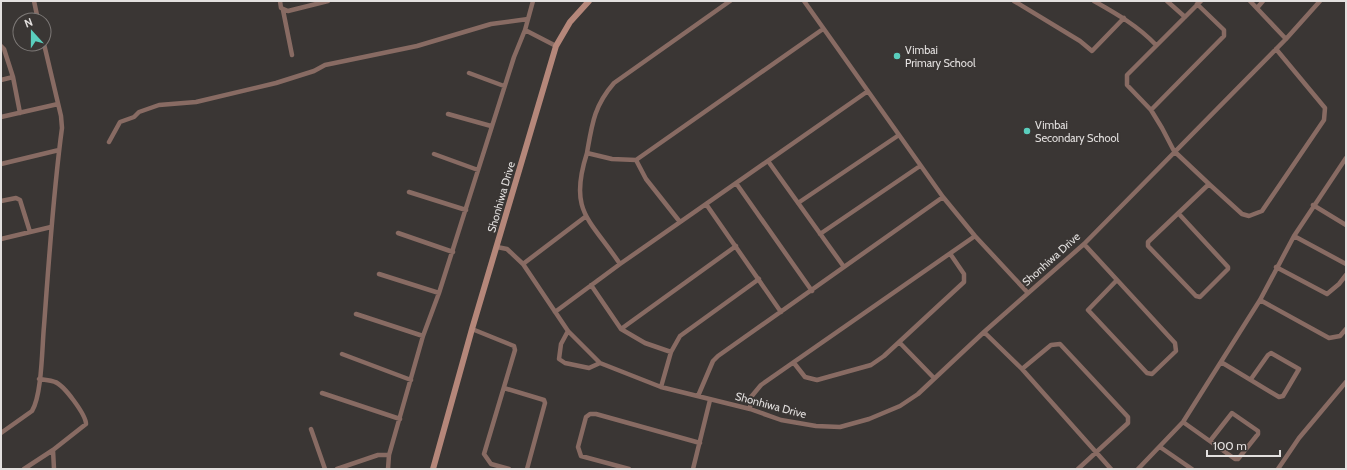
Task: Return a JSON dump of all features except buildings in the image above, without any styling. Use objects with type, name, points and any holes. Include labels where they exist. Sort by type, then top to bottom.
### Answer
[{"type":"street","points":[[34,1],[36,12]]},
{"type":"street","points":[[280,1],[292,55]]},
{"type":"street","points":[[283,10],[288,11],[328,1]]},
{"type":"street","points":[[388,469],[389,455],[423,336],[453,252],[491,126],[525,30],[533,1]]},
{"type":"street","name":"Shonhiwa Drive","points":[[589,1],[570,22],[556,46],[497,247],[506,249],[523,264],[568,331],[600,363],[661,387],[750,409],[781,420],[816,426],[840,427],[869,419],[900,406],[918,394],[984,332],[1084,244],[1286,39],[1320,1]]},
{"type":"street","points":[[620,264],[585,217],[579,194],[583,166],[587,153],[594,114],[602,97],[614,83],[730,1]]},
{"type":"street","points":[[804,1],[943,197],[974,236],[1028,293]]},
{"type":"street","points":[[1014,1],[1080,41],[1090,51],[1094,50],[1124,18]]},
{"type":"street","points":[[1094,1],[1143,31],[1156,45]]},
{"type":"street","points":[[1167,1],[1185,17]]},
{"type":"street","points":[[1250,1],[1286,39]]},
{"type":"street","points":[[1257,8],[1263,1]]},
{"type":"street","points":[[1150,110],[1224,36],[1224,30],[1199,3],[1127,75],[1127,85],[1150,110],[1162,128],[1174,151],[1208,184],[1242,214],[1249,216],[1262,211],[1324,120],[1326,108],[1276,48]]},
{"type":"street","points":[[109,142],[120,122],[134,117],[139,112],[159,105],[196,102],[268,85],[306,74],[325,65],[417,46],[491,24],[528,19]]},
{"type":"street","points":[[587,153],[612,159],[636,160],[824,29]]},
{"type":"street","points":[[525,30],[556,46]]},
{"type":"street","points":[[1,46],[4,49],[13,77],[20,113]]},
{"type":"street","points":[[1,433],[32,410],[35,406],[39,379],[51,227],[62,128],[46,52]]},
{"type":"street","points":[[470,73],[504,86]]},
{"type":"street","points":[[1,80],[13,77]]},
{"type":"street","points":[[556,312],[620,264],[868,91]]},
{"type":"street","points":[[1,117],[58,104]]},
{"type":"street","points":[[448,114],[491,126]]},
{"type":"street","points":[[798,203],[899,135]]},
{"type":"street","points":[[1,164],[59,150]]},
{"type":"street","points":[[434,154],[478,170]]},
{"type":"street","points":[[1138,469],[1182,422],[1260,300],[1276,268],[1313,205],[1346,158]]},
{"type":"street","points":[[636,160],[646,179],[680,222]]},
{"type":"street","points":[[768,161],[844,267]]},
{"type":"street","points":[[820,234],[920,166]]},
{"type":"street","points":[[736,183],[812,291]]},
{"type":"street","points":[[1179,214],[1228,267],[1200,297],[1196,296],[1148,246],[1148,242],[1179,214],[1208,184]]},
{"type":"street","points":[[409,192],[466,210]]},
{"type":"street","points":[[698,396],[713,361],[943,197]]},
{"type":"street","points":[[1,201],[16,198],[20,200],[30,232]]},
{"type":"street","points":[[706,204],[781,312]]},
{"type":"street","points":[[1313,205],[1346,225]]},
{"type":"street","points":[[523,264],[585,217]]},
{"type":"street","points":[[1,238],[51,227]]},
{"type":"street","points":[[398,234],[453,252]]},
{"type":"street","points":[[750,409],[751,397],[761,385],[951,255],[974,236]]},
{"type":"street","points":[[1294,236],[1346,264]]},
{"type":"street","points":[[1084,244],[1117,280],[1177,346],[1176,351],[1170,359],[1152,374],[1147,373],[1088,310],[1117,280]]},
{"type":"street","points":[[621,329],[736,246]]},
{"type":"street","points":[[433,469],[472,329],[497,247]]},
{"type":"street","points":[[794,363],[805,377],[817,380],[871,365],[899,342],[964,282],[964,274],[951,255]]},
{"type":"street","points":[[1276,268],[1326,294],[1339,284],[1346,274]]},
{"type":"street","points":[[379,274],[439,293]]},
{"type":"street","points":[[661,387],[671,352],[680,336],[693,325],[759,280]]},
{"type":"street","points":[[591,285],[621,329],[645,343],[671,352]]},
{"type":"street","points":[[1260,300],[1329,338],[1340,336],[1346,329]]},
{"type":"street","points":[[356,314],[423,336]]},
{"type":"street","points":[[472,329],[514,346],[515,350],[484,454],[491,464],[509,469]]},
{"type":"street","points":[[568,331],[561,344],[560,359],[565,363],[589,368],[600,363]]},
{"type":"street","points":[[984,332],[1022,369],[1111,469]]},
{"type":"street","points":[[899,342],[934,378]]},
{"type":"street","points":[[1022,369],[1052,344],[1060,344],[1128,417],[1128,423],[1078,469]]},
{"type":"street","points":[[1221,362],[1282,397],[1298,369],[1271,353],[1251,379]]},
{"type":"street","points":[[342,354],[411,380]]},
{"type":"street","points":[[24,469],[53,450],[86,424],[86,419],[62,386],[55,382],[39,379]]},
{"type":"street","points":[[1278,469],[1299,438],[1346,382]]},
{"type":"street","points":[[504,388],[544,400],[545,403],[527,469]]},
{"type":"street","points":[[322,393],[400,419]]},
{"type":"street","points":[[693,469],[710,400]]},
{"type":"street","points":[[1182,422],[1210,441],[1238,459],[1258,434],[1258,431],[1232,413],[1210,441]]},
{"type":"street","points":[[629,469],[581,456],[578,447],[586,417],[590,414],[596,414],[700,443]]},
{"type":"street","points":[[311,428],[325,469]]},
{"type":"street","points":[[1160,447],[1192,469]]},
{"type":"street","points":[[53,450],[54,469]]},
{"type":"street","points":[[337,469],[378,455],[389,455]]},
{"type":"place","name":"Vimbai Primary School","points":[[897,56]]},
{"type":"place","name":"Vimbai Secondary School","points":[[1027,131]]}]
